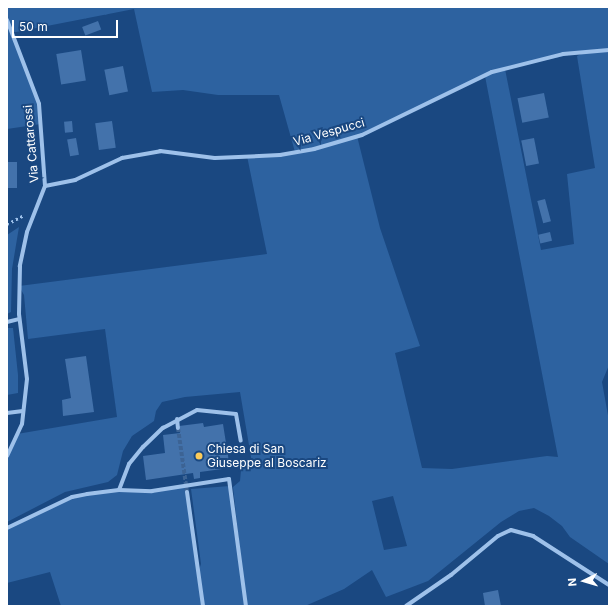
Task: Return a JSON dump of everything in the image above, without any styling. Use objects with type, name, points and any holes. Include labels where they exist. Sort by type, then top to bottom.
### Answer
[{"type":"street","name":"Via Cattarossi","points":[[7,20],[39,104],[45,186],[27,232],[20,266],[19,319],[27,379],[22,424],[8,453]]},
{"type":"street","name":"Via Vespucci","points":[[45,186],[75,180],[122,158],[160,151],[215,158],[280,155],[314,149],[362,135],[492,72],[563,54],[609,50]]},
{"type":"street","points":[[7,322],[19,319]]},
{"type":"street","points":[[119,490],[129,464],[163,428],[177,419],[197,410],[236,414],[241,441]]},
{"type":"street","points":[[7,413],[23,411]]},
{"type":"street","points":[[177,419],[178,428]]},
{"type":"street","points":[[7,528],[72,497],[119,490],[152,491],[229,479],[246,606]]},
{"type":"street","points":[[187,492],[203,606]]},
{"type":"street","points":[[406,606],[451,575],[498,536],[511,530],[532,536],[609,585]]},
{"type":"path","points":[[7,224],[35,209]]},
{"type":"shaded area","points":[[7,7],[609,7],[609,365],[602,382],[609,421],[609,564],[570,537],[562,526],[549,516],[534,508],[519,511],[501,522],[428,581],[386,597],[372,570],[344,589],[305,606],[61,606],[50,572],[7,583],[7,528],[72,497],[119,490],[152,491],[186,485],[199,570],[201,564],[191,489],[230,486],[245,596],[233,487],[240,481],[241,470],[252,463],[240,392],[185,397],[162,402],[156,411],[154,421],[132,436],[123,451],[117,475],[108,482],[65,492],[7,522],[7,456],[17,434],[117,417],[105,329],[28,339],[24,295],[19,286],[267,254],[247,156],[295,152],[279,95],[218,95],[183,90],[152,92],[134,9],[11,33],[39,104],[41,124],[7,129]],"holes":[[[587,51],[577,56],[595,168],[567,174],[574,244],[541,250],[505,69]],[[485,76],[558,457],[547,456],[452,469],[422,468],[395,353],[420,346],[380,228],[357,136]],[[393,496],[407,546],[384,550],[372,501]]]},
{"type":"shaded area","points":[[19,227],[12,269],[11,312],[7,314],[7,235]]},
{"type":"shaded area","points":[[7,328],[13,328],[18,375],[18,393],[7,395]]},
{"type":"building","points":[[98,21],[101,29],[85,35],[82,27]]},
{"type":"building","points":[[81,50],[86,81],[61,85],[56,54]]},
{"type":"building","points":[[123,66],[128,92],[109,95],[104,70]]},
{"type":"building","points":[[544,93],[549,118],[522,123],[517,98]]},
{"type":"building","points":[[72,121],[73,132],[65,133],[64,122]]},
{"type":"building","points":[[112,121],[116,148],[99,150],[95,123]]},
{"type":"building","points":[[76,138],[79,155],[70,156],[67,140]]},
{"type":"building","points":[[534,138],[539,164],[526,166],[521,140]]},
{"type":"building","points":[[7,162],[17,162],[17,188],[7,188]]},
{"type":"building","points":[[545,199],[551,221],[543,223],[537,201]]},
{"type":"building","points":[[550,232],[552,241],[540,243],[538,235]]},
{"type":"building","points":[[86,356],[94,412],[63,416],[62,400],[71,398],[65,359]]},
{"type":"building","points":[[203,423],[204,427],[223,424],[229,462],[237,467],[200,472],[200,478],[194,479],[193,473],[146,480],[143,456],[165,453],[163,435],[180,433],[179,426]]},
{"type":"building","points":[[498,590],[501,606],[485,606],[483,593]]},
{"type":"tunnel","points":[[178,428],[187,492]]},
{"type":"place","name":"Chiesa di San Giuseppe al Boscariz","points":[[199,456]]}]
